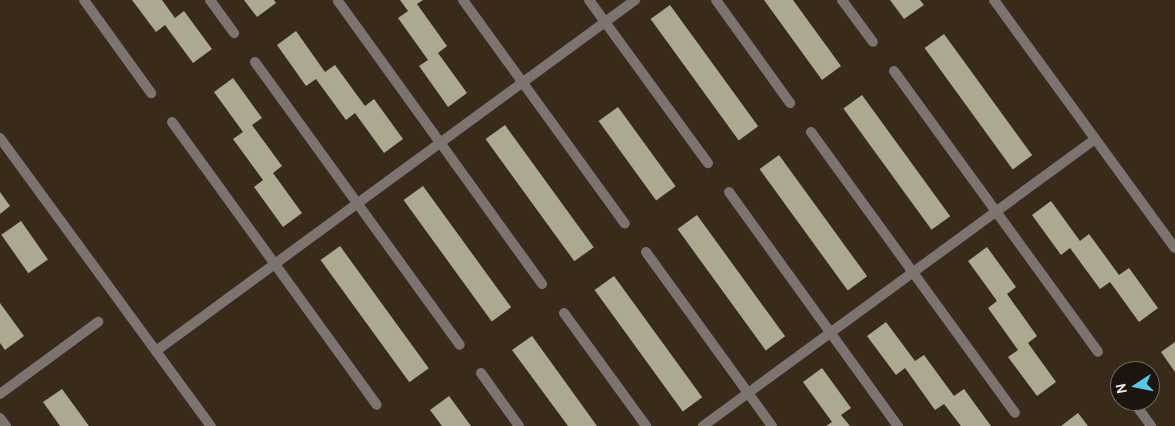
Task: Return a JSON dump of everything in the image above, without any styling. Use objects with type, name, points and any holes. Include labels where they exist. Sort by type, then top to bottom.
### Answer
[{"type":"lane","points":[[84,0],[152,93]]},
{"type":"lane","points":[[210,0],[234,33]]},
{"type":"lane","points":[[463,0],[625,224]]},
{"type":"lane","points":[[589,0],[708,163]]},
{"type":"lane","points":[[156,351],[635,0]]},
{"type":"lane","points":[[716,0],[790,103]]},
{"type":"lane","points":[[842,0],[873,42]]},
{"type":"lane","points":[[994,0],[1175,248]]},
{"type":"lane","points":[[338,2],[542,284]]},
{"type":"lane","points":[[255,62],[460,344]]},
{"type":"lane","points":[[894,71],[1098,352]]},
{"type":"lane","points":[[172,122],[377,405]]},
{"type":"lane","points":[[811,132],[1015,412]]},
{"type":"lane","points":[[0,138],[210,426]]},
{"type":"lane","points":[[703,426],[1095,139]]},
{"type":"lane","points":[[729,192],[898,426]]},
{"type":"lane","points":[[646,252],[772,426]]},
{"type":"lane","points":[[564,313],[646,426]]},
{"type":"lane","points":[[0,394],[98,322]]},
{"type":"lane","points":[[481,373],[519,426]]},
{"type":"lane","points":[[1140,411],[1151,426]]},
{"type":"lane","points":[[0,418],[6,426]]},
{"type":"building","points":[[132,0],[162,0],[175,18],[184,11],[212,49],[193,63],[165,25],[156,32]]},
{"type":"building","points":[[244,0],[274,0],[276,3],[257,17]]},
{"type":"building","points":[[400,0],[423,0],[417,4],[447,46],[438,53],[467,93],[448,107],[419,66],[428,60],[398,18],[408,11]]},
{"type":"building","points":[[764,0],[793,0],[841,66],[822,80]]},
{"type":"building","points":[[890,0],[920,0],[924,5],[904,19]]},
{"type":"building","points":[[670,5],[758,126],[739,140],[651,19]]},
{"type":"building","points":[[296,31],[325,72],[335,65],[365,106],[374,99],[403,139],[384,153],[355,113],[346,120],[316,79],[306,86],[277,45]]},
{"type":"building","points":[[944,34],[1032,155],[1013,169],[925,48]]},
{"type":"building","points":[[233,78],[262,118],[252,125],[282,166],[273,173],[302,213],[283,227],[254,187],[263,180],[233,139],[243,132],[214,92]]},
{"type":"building","points":[[862,95],[950,216],[932,230],[843,109]]},
{"type":"building","points":[[618,107],[676,186],[656,200],[599,121]]},
{"type":"building","points":[[505,125],[594,247],[574,261],[486,139]]},
{"type":"building","points":[[779,155],[867,276],[848,290],[760,169]]},
{"type":"building","points":[[423,186],[511,307],[492,321],[404,200]]},
{"type":"building","points":[[0,192],[10,206],[0,214]]},
{"type":"building","points":[[1051,201],[1080,241],[1089,234],[1119,275],[1129,268],[1158,308],[1139,322],[1110,282],[1100,289],[1070,248],[1061,255],[1032,215]]},
{"type":"building","points":[[697,215],[785,336],[766,350],[678,229]]},
{"type":"building","points":[[21,221],[48,260],[28,273],[1,235]]},
{"type":"building","points":[[340,246],[429,368],[409,382],[321,260]]},
{"type":"building","points":[[987,247],[1016,287],[1007,294],[1037,336],[1028,343],[1056,382],[1037,396],[1008,357],[1018,350],[988,308],[997,301],[968,261]]},
{"type":"building","points":[[614,276],[702,397],[683,411],[595,290]]},
{"type":"building","points":[[0,303],[24,336],[5,350],[0,343]]},
{"type":"building","points":[[886,322],[915,361],[924,355],[954,396],[964,389],[991,426],[961,426],[944,404],[935,410],[905,368],[896,375],[867,336]]},
{"type":"building","points":[[532,336],[597,426],[568,426],[512,350]]},
{"type":"building","points":[[1175,342],[1175,372],[1161,352]]},
{"type":"building","points":[[822,368],[851,408],[841,415],[850,426],[826,426],[832,422],[803,382]]},
{"type":"building","points":[[62,389],[89,426],[60,426],[43,402]]},
{"type":"building","points":[[449,396],[471,426],[442,426],[430,410]]},
{"type":"building","points":[[1078,413],[1088,426],[1061,426]]}]
